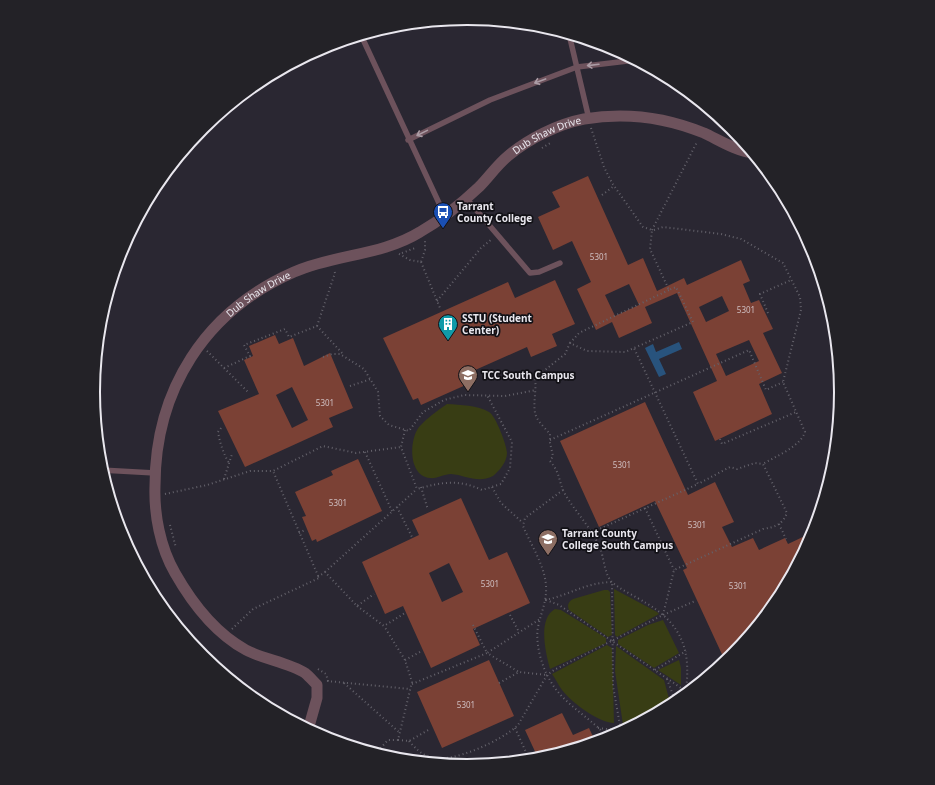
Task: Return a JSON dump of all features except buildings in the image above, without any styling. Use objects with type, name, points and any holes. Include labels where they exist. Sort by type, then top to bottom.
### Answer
[{"type":"street","name":"Dub Shaw Drive","points":[[321,685],[305,673],[247,650],[226,636],[198,609],[174,571],[164,547],[158,521],[160,494],[155,473],[157,441],[172,391],[188,360],[205,350],[213,328],[237,305],[263,287],[295,271],[332,259],[367,253],[407,240],[444,216],[466,198],[509,155],[544,133],[565,125],[590,124],[622,116],[662,119],[682,125],[743,149]]},
{"type":"street","points":[[310,724],[321,685]]},
{"type":"lane","points":[[571,40],[590,124]]},
{"type":"lane","points":[[364,41],[444,216]]},
{"type":"lane","points":[[408,140],[490,100],[577,67],[626,61]]},
{"type":"lane","points":[[466,198],[530,273],[539,272],[560,263]]},
{"type":"lane","points":[[109,470],[155,473]]},
{"type":"path","points":[[590,124],[597,127]]},
{"type":"path","points":[[586,130],[590,124]]},
{"type":"path","points":[[590,124],[604,167],[614,186],[643,227],[652,230],[663,227],[741,238],[783,263],[800,297],[801,310],[784,382],[804,428],[803,439],[763,464],[755,463],[737,469],[730,467],[698,484],[593,532]]},
{"type":"path","points":[[538,150],[558,139]]},
{"type":"path","points":[[669,290],[650,249],[652,230],[698,139]]},
{"type":"path","points":[[602,195],[614,186]]},
{"type":"path","points":[[437,301],[481,248],[497,235]]},
{"type":"path","points":[[421,243],[425,240],[425,250],[421,262],[440,308]]},
{"type":"path","points":[[417,246],[409,252],[398,254],[410,260],[421,262]]},
{"type":"path","points":[[317,326],[335,273],[332,259]]},
{"type":"path","points":[[768,314],[760,294],[791,280]]},
{"type":"path","points":[[570,343],[587,351],[625,352],[693,322],[676,287],[578,333],[570,343],[565,354],[535,378],[535,414],[550,434],[553,456],[550,461],[558,470],[563,490],[593,532],[604,557],[612,582],[613,686],[620,726]]},
{"type":"path","points":[[317,326],[344,356],[364,368],[378,392],[380,416],[389,425],[409,432],[423,412],[444,400],[464,395],[505,396],[536,390]]},
{"type":"path","points":[[224,368],[250,356],[244,345],[273,332],[274,334],[285,329],[289,336],[317,326]]},
{"type":"path","points":[[634,348],[698,484]]},
{"type":"path","points":[[205,350],[249,393]]},
{"type":"path","points":[[550,440],[749,350],[766,390],[784,382]]},
{"type":"path","points":[[323,357],[332,354],[344,356]]},
{"type":"path","points":[[350,386],[371,379]]},
{"type":"path","points":[[231,630],[253,609],[319,578],[318,577],[417,489],[453,481],[468,484],[482,490],[501,484],[510,468],[512,442],[487,395]]},
{"type":"path","points":[[720,439],[722,444],[796,412]]},
{"type":"path","points":[[222,428],[218,432],[220,442],[224,456],[229,463]]},
{"type":"path","points":[[405,430],[402,447],[417,489]]},
{"type":"path","points":[[160,494],[224,479],[250,471],[273,470],[323,446],[356,453],[402,447]]},
{"type":"path","points":[[365,452],[392,511]]},
{"type":"path","points":[[224,479],[232,454]]},
{"type":"path","points":[[674,570],[763,529],[776,527],[784,521],[786,513],[763,464]]},
{"type":"path","points":[[273,470],[318,577]]},
{"type":"path","points":[[160,494],[166,487]]},
{"type":"path","points":[[421,487],[428,510]]},
{"type":"path","points":[[492,487],[501,503],[523,524],[541,566],[546,585],[545,600],[538,636],[541,657],[547,675],[558,693],[604,734]]},
{"type":"path","points":[[523,524],[525,518],[563,490]]},
{"type":"path","points":[[160,494],[166,500]]},
{"type":"path","points":[[397,507],[412,536]]},
{"type":"path","points":[[645,508],[674,570],[663,615]]},
{"type":"path","points":[[168,519],[178,553]]},
{"type":"path","points":[[779,524],[786,539]]},
{"type":"path","points":[[300,533],[305,530]]},
{"type":"path","points":[[325,572],[356,606],[384,626],[405,660],[411,684],[398,740]]},
{"type":"path","points":[[545,600],[560,597],[571,590],[594,582],[612,582],[669,619],[686,651],[686,688]]},
{"type":"path","points":[[356,606],[374,594]]},
{"type":"path","points":[[545,600],[559,605],[681,688],[686,688]]},
{"type":"path","points":[[442,759],[464,753],[512,732],[547,675],[663,615],[694,601]]},
{"type":"path","points":[[384,626],[405,613]]},
{"type":"path","points":[[510,615],[519,632]]},
{"type":"path","points":[[411,684],[487,653],[541,618]]},
{"type":"path","points":[[473,625],[487,653],[519,672],[547,675]]},
{"type":"path","points":[[227,626],[237,634]]},
{"type":"path","points":[[655,670],[686,651]]},
{"type":"path","points":[[405,660],[420,652]]},
{"type":"path","points":[[315,668],[326,674],[328,681]]},
{"type":"path","points":[[500,683],[519,672]]},
{"type":"path","points":[[667,678],[674,697]]},
{"type":"path","points":[[321,685],[328,681]]},
{"type":"path","points":[[321,685],[328,681],[410,689]]},
{"type":"path","points":[[343,682],[400,733]]},
{"type":"path","points":[[515,728],[527,755]]},
{"type":"path","points":[[598,728],[613,730]]},
{"type":"path","points":[[379,749],[388,740],[409,741],[430,729]]},
{"type":"path","points":[[409,741],[416,749],[429,757],[439,759]]},
{"type":"green space","points":[[447,404],[480,408],[489,412],[495,419],[507,449],[507,456],[500,469],[493,476],[477,479],[451,474],[430,478],[423,476],[418,471],[412,457],[413,440],[416,433],[425,421]]},
{"type":"green space","points":[[614,589],[659,614],[617,637],[615,635]]},
{"type":"green space","points":[[608,590],[610,592],[612,635],[608,637],[569,610],[568,607],[569,602],[573,599]]},
{"type":"green space","points":[[555,609],[561,610],[606,638],[606,643],[550,669],[545,646],[544,628],[549,614]]},
{"type":"green space","points":[[663,620],[679,653],[654,668],[618,644],[618,640],[648,625]]},
{"type":"green space","points":[[607,645],[612,648],[614,723],[601,720],[578,706],[566,695],[552,674]]},
{"type":"green space","points":[[616,646],[664,680],[669,700],[623,725],[615,671]]},
{"type":"green space","points":[[679,660],[681,668],[681,685],[658,670]]},
{"type":"water","points":[[679,342],[682,349],[659,359],[666,374],[659,377],[645,348],[653,344],[656,352]]},
{"type":"place","name":"Tarrant County College","points":[[443,229]]},
{"type":"place","name":"SSTU (Student Center)","points":[[448,341]]},
{"type":"place","name":"TCC South Campus","points":[[468,392]]},
{"type":"place","name":"Tarrant County College South Campus","points":[[548,556]]}]
